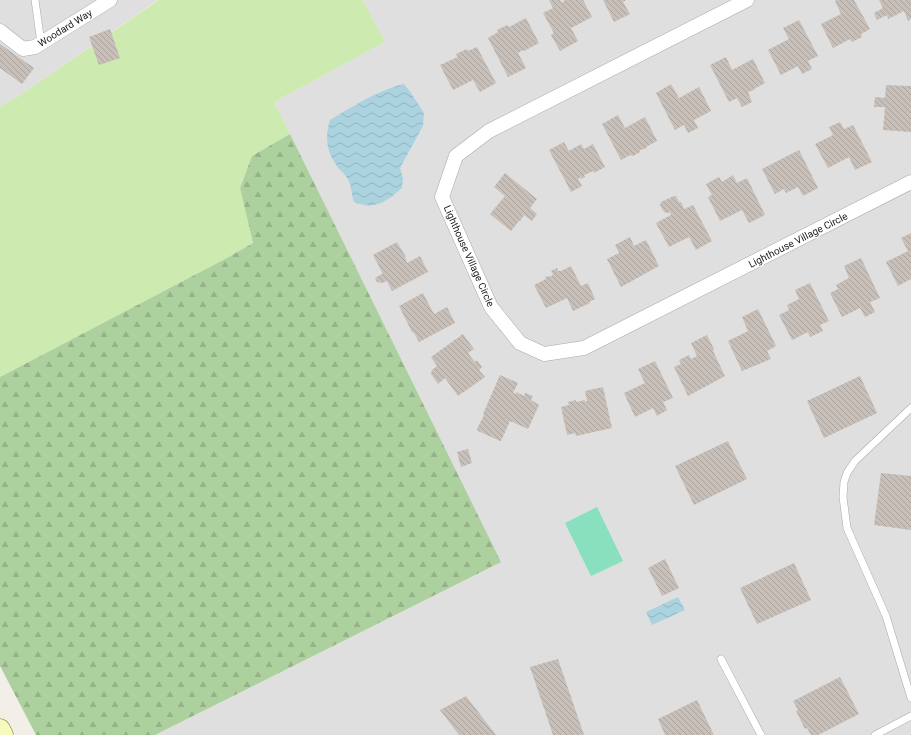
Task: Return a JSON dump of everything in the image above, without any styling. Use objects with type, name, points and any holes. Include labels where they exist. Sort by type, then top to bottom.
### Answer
[{"type":"main road","points":[[0,729],[3,735]]},
{"type":"street","name":"Woodard Way","points":[[0,31],[23,49],[35,47],[110,0]]},
{"type":"street","name":"Lighthouse Village Circle","points":[[747,0],[489,131],[456,156],[442,197],[491,307],[520,343],[544,354],[584,348],[911,182]]},
{"type":"lane","points":[[35,0],[41,43]]},
{"type":"lane","points":[[911,408],[855,461],[847,473],[844,482],[843,497],[847,528],[886,616],[911,698]]},
{"type":"lane","points":[[721,659],[761,735]]},
{"type":"lane","points":[[875,735],[911,716]]},
{"type":"shaded area","points":[[0,0],[158,0],[19,96],[0,106]]},
{"type":"shaded area","points":[[363,0],[911,0],[911,735],[155,735],[500,562],[274,102],[385,42]]},
{"type":"green space","points":[[159,0],[363,0],[385,42],[274,102],[290,134],[252,156],[240,188],[253,243],[0,377],[0,106],[19,96]]},
{"type":"green space","points":[[290,134],[501,562],[155,735],[36,735],[0,666],[0,377],[253,243],[240,188],[252,156]]},
{"type":"green space","points":[[597,507],[623,561],[591,576],[565,523]]},
{"type":"water","points":[[404,84],[424,113],[423,126],[400,168],[403,178],[402,188],[386,201],[374,205],[361,205],[354,202],[349,181],[339,169],[329,152],[327,133],[330,120],[376,94]]},
{"type":"water","points":[[678,597],[685,610],[652,625],[646,612]]},
{"type":"building","points":[[549,0],[560,0],[562,3],[565,0],[583,0],[592,17],[571,28],[578,41],[560,51],[551,35],[554,33],[543,13],[553,8]]},
{"type":"building","points":[[603,0],[626,0],[623,2],[630,14],[614,22]]},
{"type":"building","points":[[854,0],[870,29],[861,34],[862,37],[852,42],[850,39],[833,48],[821,24],[841,14],[835,1]]},
{"type":"building","points":[[879,0],[911,0],[911,19],[908,21],[904,11],[888,19],[887,15],[877,20],[874,13],[883,8]]},
{"type":"building","points":[[526,18],[539,43],[518,53],[526,68],[508,77],[488,38],[498,32],[497,30],[507,25],[509,27]]},
{"type":"building","points":[[799,20],[818,56],[808,61],[812,69],[802,74],[798,66],[781,75],[768,50],[789,39],[783,28]]},
{"type":"building","points":[[110,29],[120,58],[99,65],[89,37]]},
{"type":"building","points":[[0,44],[34,68],[22,84],[0,68]]},
{"type":"building","points":[[477,47],[496,83],[480,92],[473,80],[453,90],[440,65],[458,57],[456,54],[467,49],[468,51]]},
{"type":"building","points":[[726,57],[732,70],[753,59],[765,83],[748,92],[752,102],[742,107],[737,98],[729,102],[710,65]]},
{"type":"building","points":[[671,84],[679,98],[699,87],[711,111],[694,120],[698,128],[688,133],[684,125],[675,130],[656,93]]},
{"type":"building","points":[[886,85],[911,86],[911,132],[883,130],[885,107],[874,107],[875,97],[885,98]]},
{"type":"building","points":[[618,115],[625,128],[645,117],[657,141],[646,147],[647,148],[640,150],[640,152],[633,156],[630,155],[621,160],[602,124]]},
{"type":"building","points":[[840,122],[844,129],[853,125],[872,162],[855,170],[849,157],[828,168],[815,144],[833,135],[829,127]]},
{"type":"building","points":[[564,142],[569,151],[581,144],[584,149],[593,144],[605,167],[594,173],[593,171],[584,175],[585,177],[581,179],[581,177],[578,179],[582,186],[571,192],[549,150]]},
{"type":"building","points":[[799,150],[818,188],[803,196],[798,187],[786,193],[784,189],[775,194],[762,169]]},
{"type":"building","points":[[505,173],[537,199],[530,208],[537,214],[532,221],[524,215],[511,231],[490,214],[505,196],[494,187]]},
{"type":"building","points":[[733,175],[737,183],[747,178],[765,215],[749,223],[742,210],[720,221],[708,197],[712,195],[706,184],[719,177],[722,182]]},
{"type":"building","points":[[676,196],[679,202],[681,202],[684,209],[693,205],[712,241],[696,250],[689,237],[669,247],[656,223],[671,215],[670,212],[664,212],[660,205],[661,202]]},
{"type":"building","points":[[911,233],[911,279],[898,286],[886,262],[908,251],[901,238]]},
{"type":"building","points":[[630,237],[634,246],[646,240],[659,266],[621,287],[607,259],[619,253],[615,245]]},
{"type":"building","points":[[397,242],[406,257],[407,263],[420,256],[428,272],[392,291],[387,281],[382,283],[377,282],[375,278],[382,274],[382,272],[373,255]]},
{"type":"building","points":[[861,258],[880,298],[870,302],[875,312],[865,317],[860,308],[842,317],[830,293],[838,289],[836,285],[849,278],[844,266]]},
{"type":"building","points":[[571,266],[581,286],[588,283],[595,299],[573,311],[567,298],[546,308],[534,285],[546,279],[545,277],[552,276],[553,274],[551,271],[557,268],[558,271],[561,271]]},
{"type":"building","points":[[810,283],[829,321],[820,325],[823,331],[810,337],[808,332],[792,340],[779,315],[789,310],[787,305],[799,299],[795,290]]},
{"type":"building","points":[[423,293],[434,314],[447,307],[455,323],[419,342],[412,332],[399,306]]},
{"type":"building","points":[[758,309],[776,346],[767,351],[771,359],[742,371],[728,341],[748,331],[742,317]]},
{"type":"building","points":[[463,334],[474,349],[468,353],[475,362],[477,360],[482,367],[479,370],[485,377],[458,396],[445,378],[438,384],[431,374],[432,370],[437,366],[431,357]]},
{"type":"building","points":[[707,335],[725,376],[688,396],[674,367],[681,364],[679,360],[689,355],[691,359],[697,356],[691,343]]},
{"type":"building","points":[[655,361],[673,398],[663,402],[667,410],[657,416],[653,408],[635,417],[624,393],[645,383],[638,369]]},
{"type":"building","points":[[500,375],[518,383],[513,393],[516,394],[516,392],[524,396],[525,393],[533,396],[531,400],[539,405],[528,429],[510,421],[501,441],[478,431],[477,429]]},
{"type":"building","points":[[860,376],[877,413],[824,438],[807,401]]},
{"type":"building","points":[[603,387],[612,428],[576,436],[575,433],[567,435],[561,407],[569,405],[568,402],[576,400],[576,402],[585,400],[585,402],[587,401],[585,391]]},
{"type":"building","points":[[728,441],[747,479],[694,505],[675,466]]},
{"type":"building","points":[[468,449],[472,463],[461,467],[457,452]]},
{"type":"building","points":[[881,473],[911,476],[911,530],[874,525]]},
{"type":"building","points":[[665,559],[679,588],[662,596],[648,568]]},
{"type":"building","points":[[794,563],[811,600],[757,624],[740,588]]},
{"type":"building","points":[[558,659],[584,735],[553,735],[530,667]]},
{"type":"building","points":[[840,677],[859,714],[818,735],[811,735],[807,728],[805,729],[793,701]]},
{"type":"building","points":[[466,696],[496,735],[459,735],[440,710]]},
{"type":"building","points":[[697,700],[714,735],[665,735],[658,719]]}]
